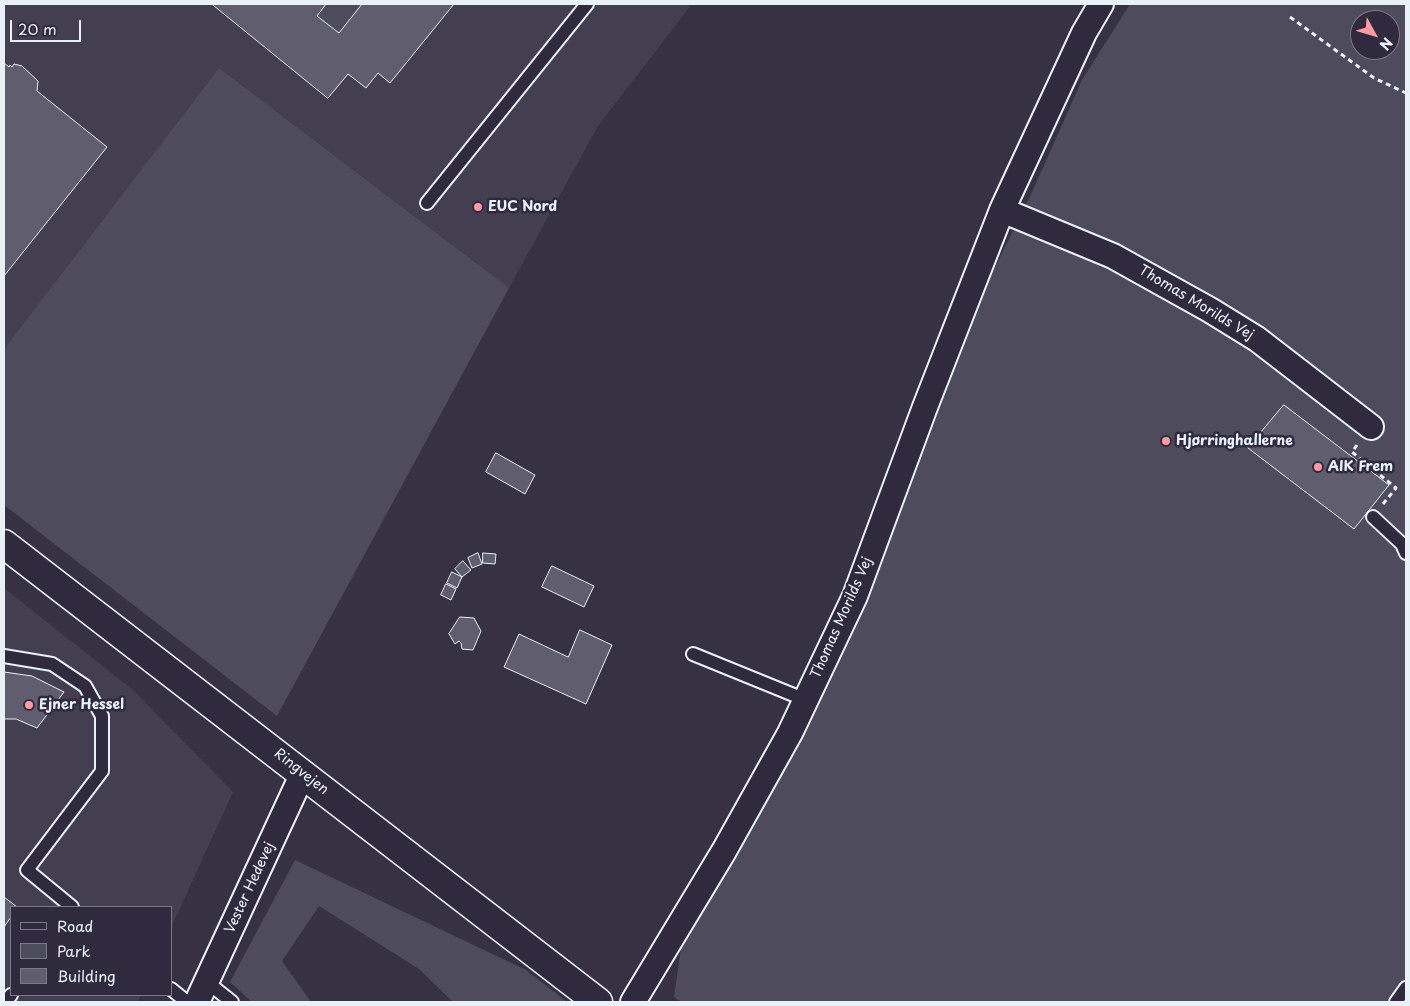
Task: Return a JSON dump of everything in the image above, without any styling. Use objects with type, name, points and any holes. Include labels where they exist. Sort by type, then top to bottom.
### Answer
[{"type":"main road","name":"Ringvejen","points":[[4,544],[598,1002]]},
{"type":"street","name":"Thomas Morilds Vej","points":[[633,1002],[724,850],[790,733],[855,596],[925,407],[1002,210],[1084,32],[1101,4]]},
{"type":"street","name":"Thomas Morilds Vej","points":[[1002,210],[1113,256],[1210,310],[1272,350],[1371,427]]},
{"type":"street","name":"Vester Hedevej","points":[[202,992],[303,773]]},
{"type":"lane","points":[[427,203],[588,4]]},
{"type":"lane","points":[[1373,517],[1392,533],[1406,553]]},
{"type":"lane","points":[[693,654],[806,700]]},
{"type":"lane","points":[[4,656],[52,664],[85,686],[102,716],[102,771],[27,870],[71,906]]},
{"type":"lane","points":[[1396,1002],[1406,988]]},
{"type":"lane","points":[[172,990],[187,1002]]},
{"type":"lane","points":[[202,992],[232,1002]]},
{"type":"path","points":[[1290,17],[1374,78],[1406,92]]},
{"type":"path","points":[[1371,427],[1352,452],[1396,488],[1373,517]]},
{"type":"shaded area","name":"EUC Nord","points":[[4,4],[692,4],[598,126],[509,288],[219,68],[4,349]]},
{"type":"shaded area","points":[[4,588],[133,690],[233,792],[172,926],[172,906],[10,906],[10,996],[141,996],[138,1002],[4,1002]]},
{"type":"green space","points":[[326,4],[362,4],[339,33],[317,16]]},
{"type":"green space","name":"Hjørringhallerne","points":[[1130,4],[1406,4],[1406,1002],[681,1002],[674,997],[681,948],[795,746],[865,601],[988,281],[1029,199],[1082,80]]},
{"type":"green space","points":[[219,68],[509,288],[277,716],[4,505],[4,349]]},
{"type":"green space","points":[[295,860],[526,970],[567,1002],[453,1002],[419,969],[319,906],[282,961],[311,1002],[252,1002],[230,982]]},
{"type":"building","points":[[212,4],[326,4],[317,16],[339,33],[362,4],[454,4],[390,83],[378,73],[366,88],[348,74],[328,98]]},
{"type":"building","points":[[4,63],[9,67],[10,65],[12,67],[14,64],[22,66],[38,81],[37,91],[107,147],[4,276]]},
{"type":"building","name":"AIK Frem","points":[[1284,405],[1389,485],[1354,529],[1248,448]]},
{"type":"building","points":[[496,453],[535,475],[525,494],[486,472]]},
{"type":"building","points":[[478,553],[482,564],[472,568],[468,558]]},
{"type":"building","points":[[483,553],[496,554],[495,564],[483,563]]},
{"type":"building","points":[[463,561],[471,570],[462,577],[455,569]]},
{"type":"building","points":[[552,566],[594,586],[584,607],[542,587]]},
{"type":"building","points":[[452,572],[462,577],[457,588],[447,583]]},
{"type":"building","points":[[446,584],[456,589],[451,600],[441,595]]},
{"type":"building","points":[[460,617],[474,618],[481,631],[473,650],[462,649],[461,643],[459,641],[455,644],[449,634]]},
{"type":"building","points":[[580,630],[612,645],[586,704],[504,667],[519,634],[568,657]]},
{"type":"building","name":"Ejner Hessel","points":[[4,672],[32,676],[64,692],[37,728],[16,719],[4,719]]},
{"type":"building","points":[[4,897],[16,906],[10,906],[10,918],[4,927]]},
{"type":"place","name":"EUC Nord","points":[[478,207]]},
{"type":"place","name":"Hjørringhallerne","points":[[1166,441]]},
{"type":"place","name":"AIK Frem","points":[[1318,467]]},
{"type":"place","name":"Ejner Hessel","points":[[29,705]]}]
